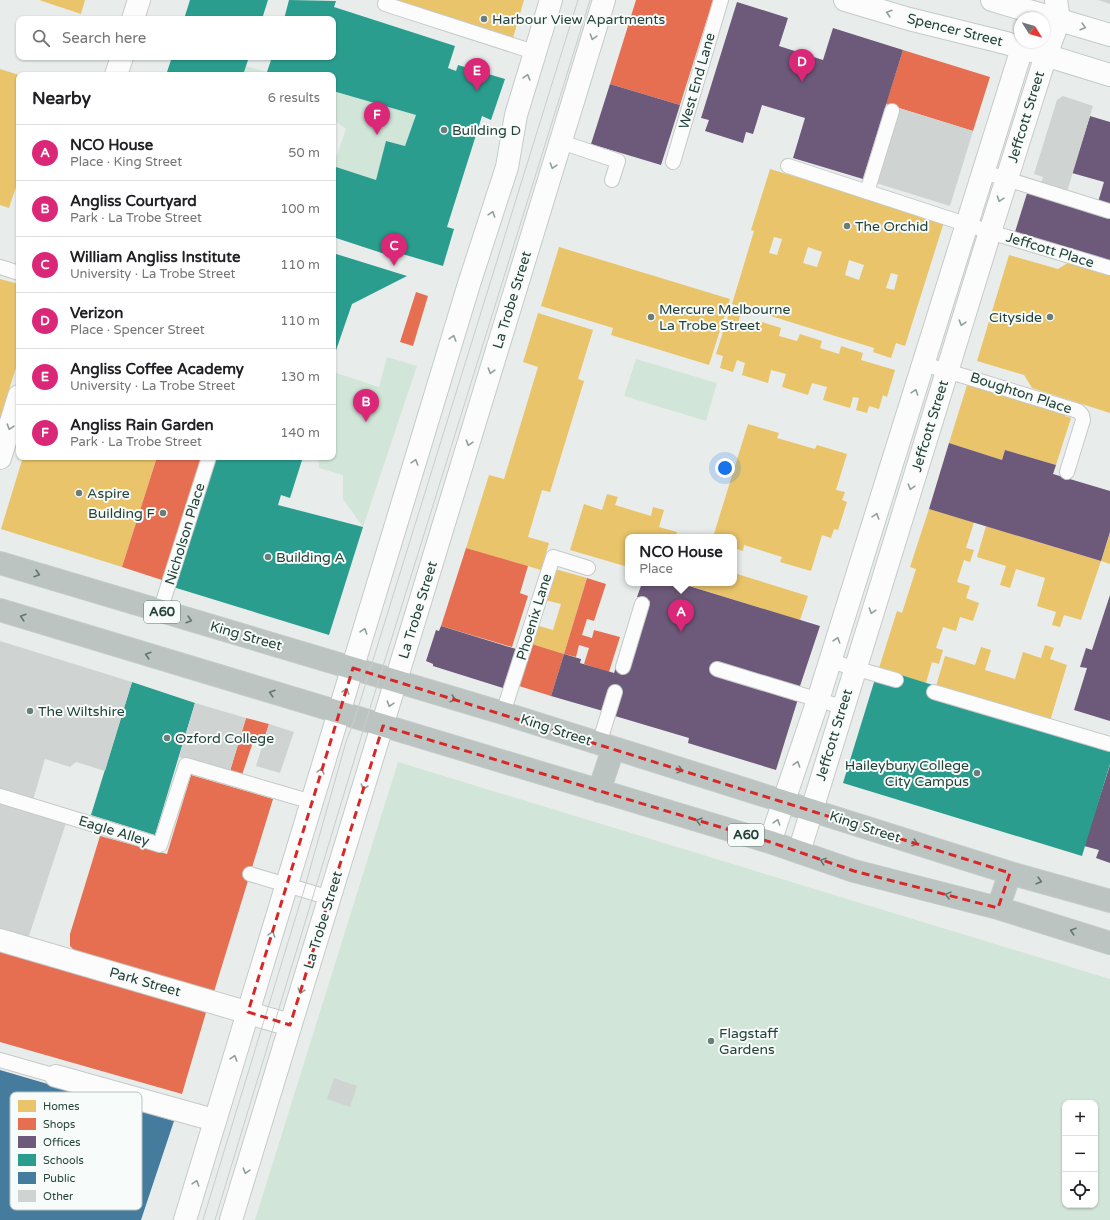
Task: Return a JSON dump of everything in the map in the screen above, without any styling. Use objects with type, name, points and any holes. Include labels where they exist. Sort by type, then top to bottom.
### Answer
[{"type":"highway","name":"King Street","points":[[0,563],[503,713],[1010,873],[1110,901]]},
{"type":"highway","name":"A60","points":[[0,610],[599,792],[770,842],[854,870],[998,908],[1110,943]]},
{"type":"highway","points":[[599,792],[606,746]]},
{"type":"highway","points":[[998,908],[1010,873]]},
{"type":"street","points":[[134,16],[139,0]]},
{"type":"street","points":[[185,1220],[214,1120],[469,284],[507,167],[516,114],[551,0]]},
{"type":"street","name":"La Trobe Street","points":[[231,1220],[397,682],[604,0]]},
{"type":"street","name":"Spencer Street","points":[[845,0],[909,19],[1014,43]]},
{"type":"street","points":[[992,0],[1037,10],[1057,10],[1110,35]]},
{"type":"street","name":"Jeffcott Street","points":[[799,852],[854,668],[1046,55],[1057,10]]},
{"type":"street","name":"Jeffcott Street","points":[[770,842],[818,700],[1022,48]]},
{"type":"street","name":"Spencer Street","points":[[1030,48],[1046,55],[1110,75]]},
{"type":"street","points":[[117,72],[121,60]]},
{"type":"street","points":[[0,458],[16,406]]},
{"type":"street","name":"Park Street","points":[[0,940],[290,1025]]},
{"type":"street","points":[[56,1076],[113,1092]]},
{"type":"street","points":[[142,1100],[214,1120]]},
{"type":"lane","name":"West End Lane","points":[[673,162],[720,0]]},
{"type":"lane","points":[[385,4],[534,52]]},
{"type":"lane","points":[[867,192],[892,111]]},
{"type":"lane","points":[[561,142],[618,161],[612,180]]},
{"type":"lane","name":"Jeffcott Place","points":[[788,166],[990,232],[1110,268]]},
{"type":"lane","points":[[984,172],[1109,211]]},
{"type":"lane","points":[[0,267],[16,272]]},
{"type":"lane","name":"Boughton Place","points":[[924,364],[1078,411],[1082,415],[1083,420],[1066,472]]},
{"type":"lane","name":"Nicholson Place","points":[[160,611],[208,460]]},
{"type":"lane","name":"Phoenix Lane","points":[[503,713],[553,557],[588,568]]},
{"type":"lane","points":[[623,667],[642,604]]},
{"type":"lane","points":[[830,661],[896,680]]},
{"type":"lane","points":[[718,669],[842,707]]},
{"type":"lane","points":[[606,746],[616,692]]},
{"type":"lane","points":[[934,692],[1110,744]]},
{"type":"lane","name":"Eagle Alley","points":[[0,796],[164,846],[186,765],[312,802]]},
{"type":"lane","points":[[250,874],[330,898]]},
{"type":"lane","points":[[0,1060],[56,1076]]},
{"type":"highlighted area","points":[[353,668],[1010,873],[998,908],[854,871],[770,842],[383,726],[290,1025],[248,1012]]},
{"type":"green space","points":[[246,66],[267,72],[244,72]]},
{"type":"green space","points":[[336,92],[416,115],[405,146],[386,141],[376,180],[336,167],[336,157],[346,129],[336,121]]},
{"type":"green space","points":[[387,357],[417,366],[363,527],[343,499],[343,475],[319,468],[318,460],[336,460],[336,373],[379,387]]},
{"type":"green space","points":[[636,359],[717,383],[706,421],[624,396]]},
{"type":"green space","name":"Flagstaff Gardens","points":[[398,762],[1110,979],[1110,1220],[255,1220]]},
{"type":"building: Homes","points":[[39,0],[85,0],[81,14]]},
{"type":"building: Homes","name":"Harbour View Apartments","points":[[389,0],[524,0],[513,38]]},
{"type":"building: Homes","points":[[0,69],[16,74],[16,187],[9,208],[0,205]]},
{"type":"building: Homes","points":[[770,169],[944,222],[905,346],[896,343],[891,358],[873,352],[874,348],[732,304],[754,231],[751,230]],"holes":[[[774,237],[782,239],[777,255],[769,253]],[[808,247],[822,252],[817,267],[803,263]],[[849,260],[864,265],[859,280],[845,275]],[[891,273],[898,275],[894,290],[886,288]]]},
{"type":"building: Homes","name":"Mercure Melbourne La Trobe Street","points":[[559,247],[730,299],[709,365],[611,335],[613,328],[541,306]]},
{"type":"building: Homes","name":"Cityside","points":[[1009,255],[1058,269],[1071,261],[1110,273],[1110,413],[1032,388],[1024,375],[977,361]]},
{"type":"building: Homes","points":[[0,279],[16,283],[16,368],[0,419]]},
{"type":"building: Homes","points":[[538,313],[593,330],[578,379],[584,381],[550,492],[542,490],[528,537],[549,543],[541,570],[466,548],[489,475],[504,479],[538,367],[523,362]]},
{"type":"building: Homes","points":[[729,313],[740,316],[738,323],[757,329],[759,321],[781,328],[779,336],[797,341],[800,334],[822,341],[820,348],[839,354],[841,346],[863,353],[861,360],[895,370],[887,397],[883,395],[879,409],[869,406],[867,413],[856,410],[859,398],[853,397],[850,408],[823,400],[827,387],[812,383],[808,395],[782,387],[786,374],[771,370],[768,383],[742,375],[745,363],[737,360],[733,372],[720,368],[723,356],[716,354]]},
{"type":"building: Homes","points":[[968,382],[1066,412],[1065,416],[1071,418],[1056,465],[1005,450],[1002,460],[949,443]]},
{"type":"building: Homes","points":[[748,424],[779,433],[777,438],[815,449],[817,445],[847,454],[836,490],[845,492],[842,500],[847,502],[838,530],[834,529],[831,538],[822,535],[811,571],[780,562],[782,557],[744,545],[743,551],[737,549],[737,534],[714,534]]},
{"type":"building: Homes","name":"Aspire","points":[[22,460],[156,460],[122,567],[1,529]]},
{"type":"building: Homes","points":[[607,494],[618,497],[615,505],[651,516],[653,507],[664,510],[659,527],[677,532],[676,534],[625,534],[625,566],[570,550],[584,504],[602,510]]},
{"type":"building: Homes","points":[[929,509],[974,522],[966,548],[974,550],[970,562],[964,560],[957,582],[970,586],[966,598],[979,603],[973,621],[960,617],[956,631],[943,627],[936,648],[943,650],[939,664],[932,662],[926,683],[879,668],[897,611],[902,613],[916,569],[910,567]]},
{"type":"building: Homes","points":[[986,526],[1101,561],[1081,620],[1064,615],[1060,627],[1052,625],[1056,612],[1037,606],[1045,578],[1016,569],[1010,588],[1000,585],[1006,566],[977,557]]},
{"type":"building: Homes","points":[[1110,533],[1110,564],[1101,561]]},
{"type":"building: Homes","points":[[555,569],[587,578],[564,654],[532,644],[539,626],[553,630],[561,604],[545,600]]},
{"type":"building: Homes","points":[[737,574],[808,596],[800,620],[690,586],[737,586]]},
{"type":"building: Homes","points":[[1045,645],[1054,648],[1050,659],[1067,665],[1050,721],[936,686],[945,656],[975,665],[981,647],[991,650],[985,670],[1015,679],[1023,652],[1041,658]]},
{"type":"building: Shops","points":[[636,0],[713,0],[680,105],[610,84]]},
{"type":"building: Shops","points":[[903,50],[990,77],[973,131],[886,104]]},
{"type":"building: Shops","points":[[416,292],[428,296],[413,346],[400,342]]},
{"type":"building: Shops","name":"Building F","points":[[156,460],[203,460],[165,581],[122,567]]},
{"type":"building: Shops","points":[[466,548],[528,566],[520,593],[528,596],[512,647],[441,626]]},
{"type":"building: Shops","points":[[587,578],[606,584],[594,621],[587,619],[582,635],[592,638],[594,630],[620,637],[609,672],[584,664],[589,648],[579,645],[576,657],[564,654]]},
{"type":"building: Shops","points":[[532,644],[564,654],[551,696],[519,686]]},
{"type":"building: Shops","points":[[246,718],[269,724],[262,745],[253,742],[242,775],[230,771]]},
{"type":"building: Shops","points":[[191,775],[273,799],[213,995],[78,954],[70,946],[70,934],[100,836],[167,854]]},
{"type":"building: Shops","points":[[0,951],[207,1009],[182,1094],[0,1042]]},
{"type":"building: Offices","points":[[737,2],[788,18],[779,46],[823,60],[833,28],[903,50],[863,179],[793,158],[805,118],[762,105],[753,134],[746,132],[743,143],[705,131],[709,120],[701,118]]},
{"type":"building: Offices","points":[[610,84],[680,105],[661,165],[591,144]]},
{"type":"building: Offices","points":[[1090,116],[1110,122],[1110,206],[1098,202],[1104,182],[1072,173]]},
{"type":"building: Offices","points":[[1028,190],[1110,216],[1110,262],[1015,232]]},
{"type":"building: Offices","points":[[949,443],[1002,460],[1005,450],[1056,465],[1053,474],[1110,491],[1110,532],[1101,561],[929,509]]},
{"type":"building: Offices","points":[[641,586],[689,586],[820,626],[799,689],[713,662],[710,673],[798,699],[776,770],[688,743],[689,738],[615,716],[622,693],[609,690],[603,711],[551,696],[564,654],[581,659],[580,663],[614,673],[617,665],[629,669],[650,601],[637,597]]},
{"type":"building: Offices","points":[[1110,595],[1110,721],[1074,710],[1087,668],[1080,667],[1086,648],[1092,650]]},
{"type":"building: Offices","points":[[441,626],[516,649],[503,688],[433,666],[433,664],[426,661],[436,630],[439,631]]},
{"type":"building: Offices","points":[[1110,765],[1110,863],[1096,858],[1099,850],[1084,846]]},
{"type":"building: Schools","points":[[190,0],[268,0],[263,16],[185,16]]},
{"type":"building: Schools","name":"Building D","points":[[289,0],[336,1],[334,7],[455,46],[448,68],[456,71],[458,65],[505,79],[491,120],[482,116],[447,227],[454,229],[443,266],[399,253],[397,258],[336,238],[336,167],[376,180],[386,141],[405,146],[416,115],[336,92],[336,72],[267,72],[271,60],[336,60],[336,16],[285,16]]},
{"type":"building: Schools","points":[[171,60],[248,60],[244,72],[167,72]]},
{"type":"building: Schools","points":[[336,254],[407,276],[352,304],[336,350]]},
{"type":"building: Schools","name":"Building A","points":[[213,460],[302,460],[290,498],[281,495],[278,505],[363,527],[329,635],[173,587]]},
{"type":"building: Schools","name":"Haileybury College City Campus","points":[[898,674],[936,686],[932,697],[1110,751],[1110,764],[1082,856],[843,783],[875,679]]},
{"type":"building: Schools","points":[[132,682],[195,703],[155,835],[91,815]]},
{"type":"building: Public","points":[[0,1070],[75,1092],[10,1092],[10,1210],[142,1210],[142,1112],[174,1121],[141,1220],[0,1220]]},
{"type":"building: Other","points":[[1098,0],[1110,0],[1110,4]]},
{"type":"building: Other","points":[[1063,96],[1093,106],[1067,192],[1041,184],[1043,177],[1034,174],[1057,100]]},
{"type":"building: Other","points":[[899,108],[973,131],[950,206],[876,183]]},
{"type":"building: Other","points":[[0,641],[132,682],[105,771],[76,762],[70,767],[45,759],[33,800],[0,790]]},
{"type":"building: Other","points":[[195,703],[246,718],[230,771],[179,757]]},
{"type":"building: Other","points":[[269,724],[294,732],[280,773],[256,766]]},
{"type":"building: Other","points":[[0,802],[66,823],[28,939],[0,930]]},
{"type":"building: Other","points":[[334,1078],[357,1086],[350,1107],[327,1099]]},
{"type":"tram line","points":[[203,1220],[304,890],[346,742],[355,718],[578,0]]},
{"type":"tram line","points":[[215,1220],[366,721],[590,0]]},
{"type":"place","name":"Harbour View Apartments","points":[[484,19]]},
{"type":"place","name":"Verizon","points":[[802,82]]},
{"type":"place","name":"Angliss Coffee Academy","points":[[477,91]]},
{"type":"place","name":"Building D","points":[[444,130]]},
{"type":"place","name":"Angliss Rain Garden","points":[[377,135]]},
{"type":"place","name":"The Orchid","points":[[847,226]]},
{"type":"place","name":"William Angliss Institute","points":[[394,266]]},
{"type":"place","name":"Mercure Melbourne La Trobe Street","points":[[651,317]]},
{"type":"place","name":"Cityside","points":[[1050,317]]},
{"type":"place","name":"Angliss Courtyard","points":[[366,422]]},
{"type":"place","name":"Aspire","points":[[79,493]]},
{"type":"place","name":"Building F","points":[[163,513]]},
{"type":"place","name":"Building A","points":[[268,557]]},
{"type":"place","name":"NCO House","points":[[681,632]]},
{"type":"place","name":"The Wiltshire","points":[[30,711]]},
{"type":"place","name":"Ozford College","points":[[167,738]]},
{"type":"place","name":"Haileybury College City Campus","points":[[977,773]]},
{"type":"place","name":"Flagstaff Gardens","points":[[711,1041]]}]
